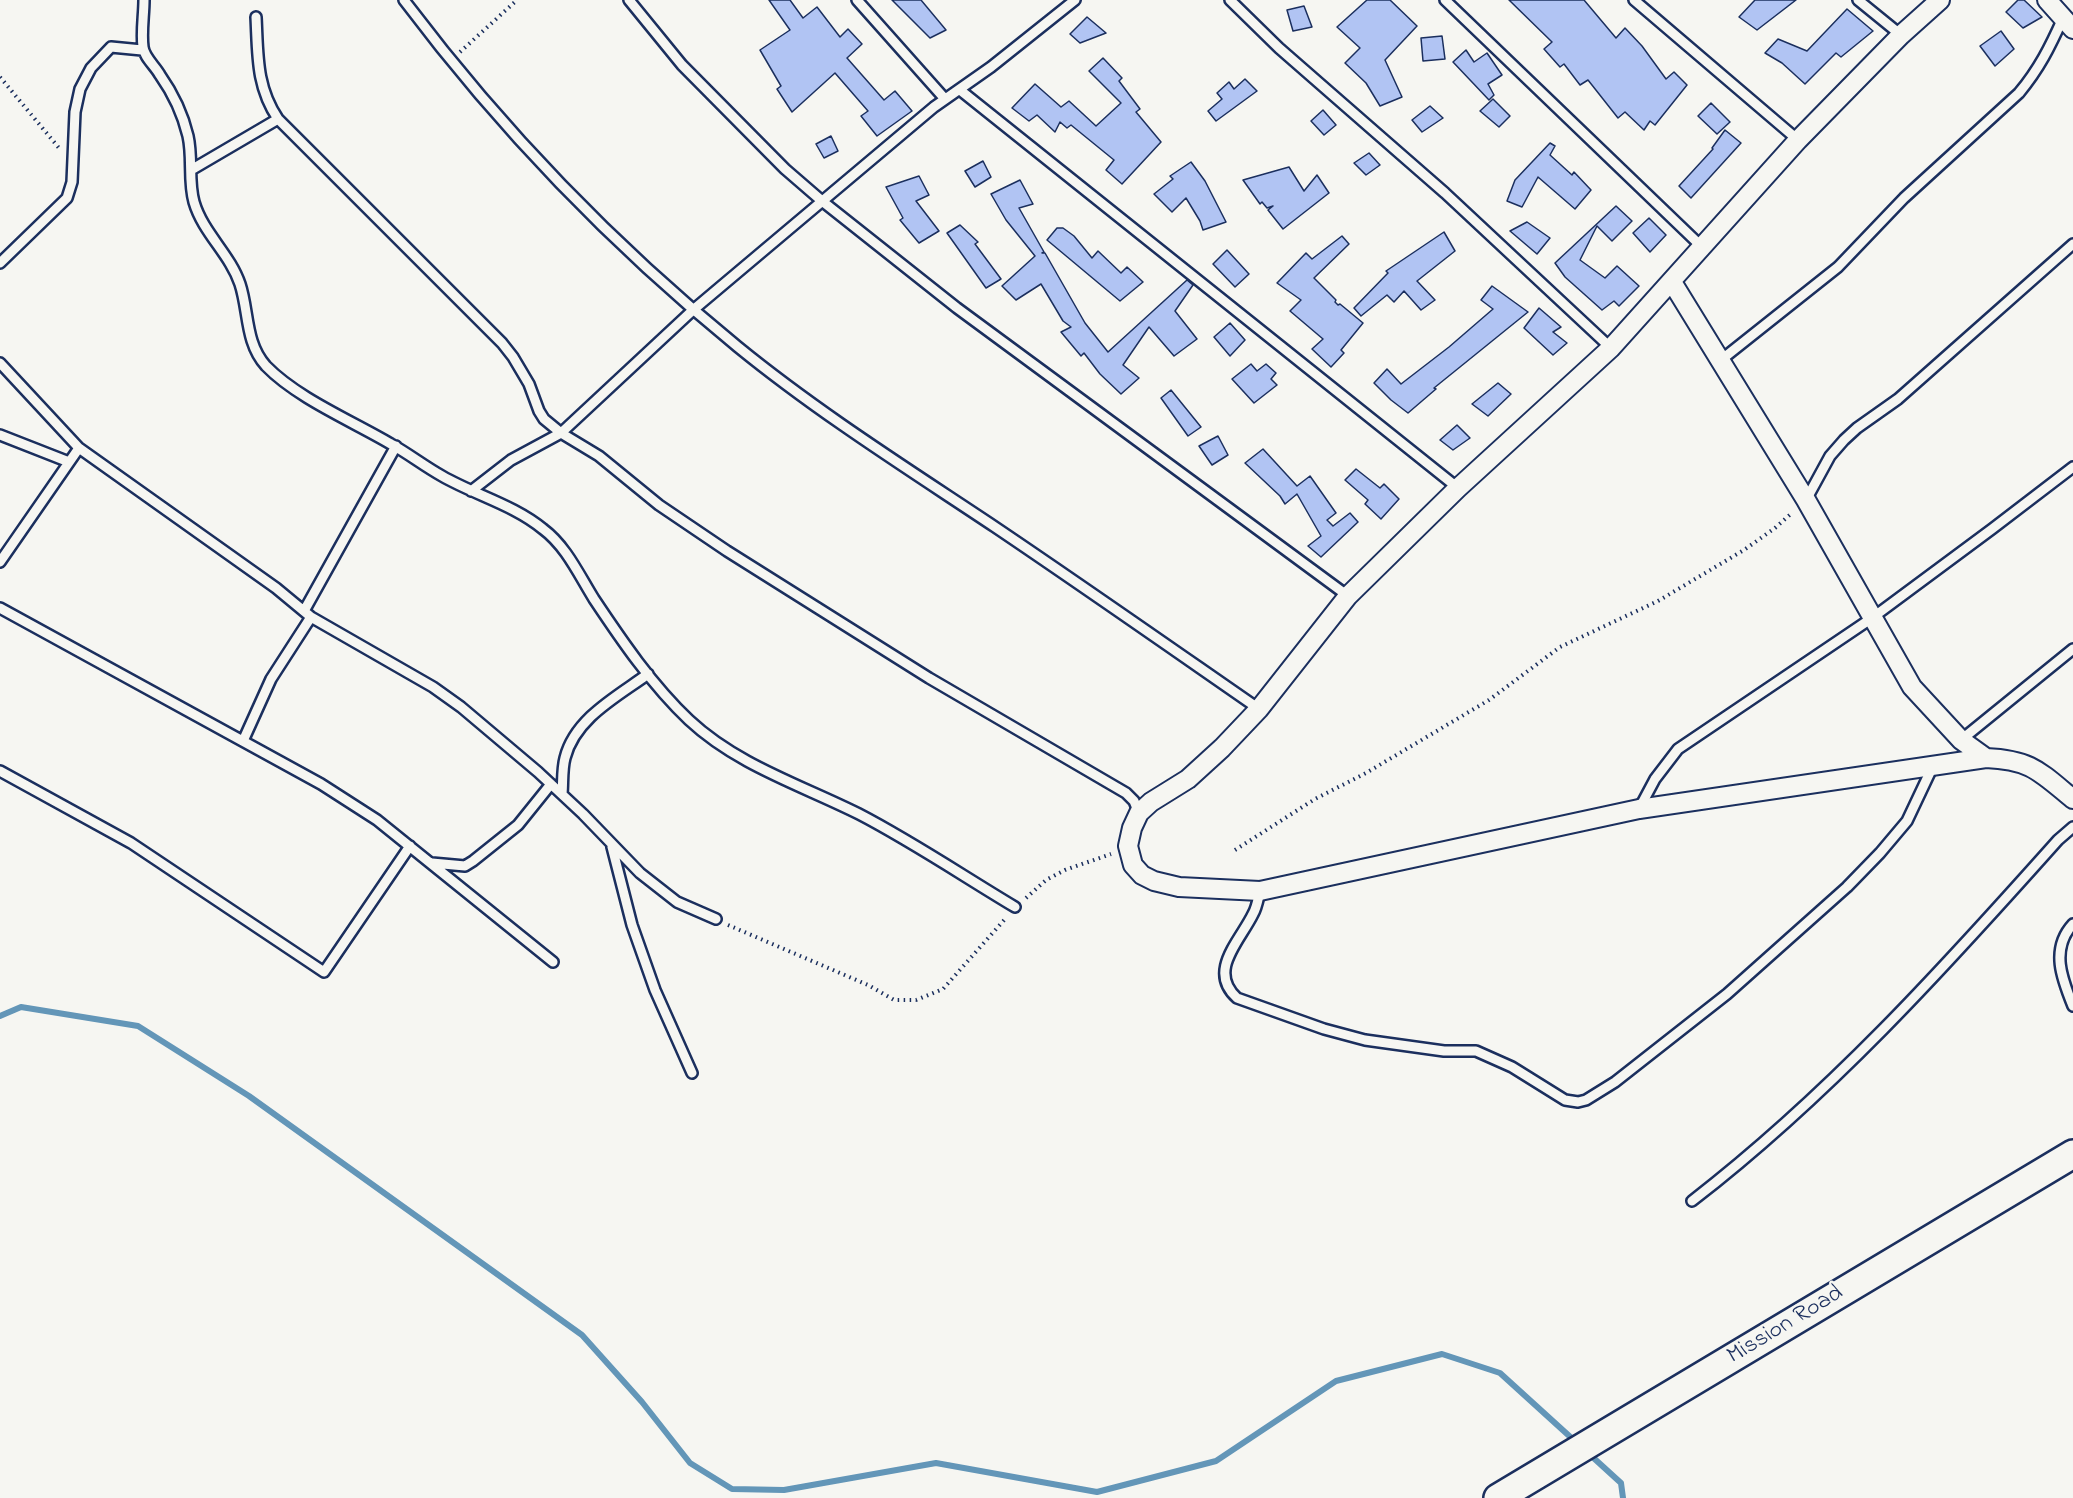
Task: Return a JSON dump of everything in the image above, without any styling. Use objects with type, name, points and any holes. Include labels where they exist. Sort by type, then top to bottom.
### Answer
[{"type":"street","points":[[1940,0],[1901,35],[1798,140],[1611,348],[1458,488],[1348,596],[1258,709],[1222,748],[1188,779],[1151,802],[1139,813],[1132,828],[1128,846],[1133,865],[1142,875],[1154,880],[1179,887],[1260,891],[1639,809],[1986,758],[2024,763],[2040,771],[2073,799]]},
{"type":"street","points":[[2047,0],[2068,24]]},
{"type":"street","points":[[1672,282],[1806,500],[1912,687],[1961,740],[1986,758]]},
{"type":"street","name":"Mission Road","points":[[1498,1498],[2073,1154]]},
{"type":"lane","points":[[144,0],[142,50],[162,77],[180,113],[191,153],[193,199],[199,216],[235,272],[241,287],[248,329],[255,350],[264,363],[290,386],[396,446],[438,474],[542,527],[554,538],[620,638],[648,674],[687,718],[722,746],[756,766],[882,826],[1015,907]]},
{"type":"lane","points":[[404,0],[450,61],[597,223],[693,310],[747,355],[843,425],[1032,552],[1258,709]]},
{"type":"lane","points":[[629,0],[682,65],[785,169],[822,201],[957,308],[1348,596]]},
{"type":"lane","points":[[858,0],[945,99]]},
{"type":"lane","points":[[471,491],[511,460],[561,433],[693,310],[822,201],[945,99],[960,90],[1075,0]]},
{"type":"lane","points":[[1230,0],[1279,48],[1445,193],[1611,348]]},
{"type":"lane","points":[[1445,0],[1701,246]]},
{"type":"lane","points":[[1634,0],[1798,140]]},
{"type":"lane","points":[[1858,0],[1901,35]]},
{"type":"lane","points":[[256,17],[263,93],[278,119],[502,343],[529,384],[539,411],[551,426],[599,456],[659,505],[737,557],[929,678],[1126,793],[1134,801],[1139,813]]},
{"type":"lane","points":[[1721,360],[1838,267],[1904,198],[2019,93],[2035,75],[2068,24]]},
{"type":"lane","points":[[0,263],[67,198],[72,182],[75,112],[80,89],[90,68],[111,47],[142,50]]},
{"type":"lane","points":[[960,90],[1458,488]]},
{"type":"lane","points":[[191,170],[278,119]]},
{"type":"lane","points":[[1806,500],[1830,456],[1857,428],[1898,399],[2073,244]]},
{"type":"lane","points":[[0,363],[80,448],[249,568],[308,614],[433,687],[496,736],[551,784],[640,873],[677,902],[716,919]]},
{"type":"lane","points":[[0,435],[69,462]]},
{"type":"lane","points":[[243,741],[271,680],[396,446]]},
{"type":"lane","points":[[0,562],[80,448]]},
{"type":"lane","points":[[1639,809],[1654,779],[1678,750],[1872,618],[1992,530],[2073,466]]},
{"type":"lane","points":[[0,608],[321,784],[377,820],[554,962]]},
{"type":"lane","points":[[1961,740],[2073,649]]},
{"type":"lane","points":[[562,794],[564,758],[577,733],[603,706],[648,674]]},
{"type":"lane","points":[[1260,891],[1254,912],[1233,947],[1227,962],[1224,979],[1229,990],[1238,998],[1324,1029],[1365,1040],[1435,1050],[1476,1052],[1512,1067],[1565,1100],[1578,1102],[1592,1097],[1615,1082],[1727,994],[1847,887],[1881,853],[1907,821],[1933,766]]},
{"type":"lane","points":[[0,771],[131,843],[324,972],[410,846]]},
{"type":"lane","points":[[432,864],[465,866],[473,861],[518,825],[551,784]]},
{"type":"lane","points":[[1692,1201],[1789,1122],[1837,1075],[1957,953],[2058,840],[2073,827]]},
{"type":"lane","points":[[611,844],[632,925],[651,979],[692,1073]]},
{"type":"lane","points":[[2073,924],[2059,947],[2060,972],[2073,1006]]},
{"type":"path","points":[[450,61],[517,0]]},
{"type":"path","points":[[0,77],[73,165]]},
{"type":"path","points":[[1234,850],[1296,810],[1366,773],[1489,700],[1560,647],[1658,601],[1744,550],[1775,528],[1806,500]]},
{"type":"path","points":[[716,919],[868,985],[894,1000],[916,1000],[943,989],[1015,907],[1046,880],[1065,870],[1128,846]]},
{"type":"building","points":[[769,0],[790,0],[803,18],[817,7],[840,37],[848,29],[862,44],[847,58],[884,100],[895,91],[912,111],[877,136],[861,116],[868,111],[835,73],[792,112],[777,89],[781,86],[760,50],[790,30]]},
{"type":"building","points":[[892,0],[921,0],[946,30],[930,38]]},
{"type":"building","points":[[1367,0],[1390,0],[1417,26],[1385,60],[1402,97],[1380,106],[1366,83],[1345,63],[1360,48],[1337,27]]},
{"type":"building","points":[[1509,0],[1584,0],[1616,38],[1625,28],[1642,46],[1666,79],[1674,72],[1687,85],[1655,125],[1650,121],[1644,130],[1625,112],[1618,118],[1588,80],[1580,85],[1564,64],[1560,67],[1544,49],[1552,42]]},
{"type":"building","points":[[1755,0],[1796,0],[1757,30],[1739,17]]},
{"type":"building","points":[[2018,0],[2024,0],[2042,17],[2023,28],[2006,12]]},
{"type":"building","points":[[1304,6],[1312,27],[1293,31],[1287,10]]},
{"type":"building","points":[[1847,9],[1873,31],[1841,57],[1836,53],[1805,84],[1782,63],[1765,53],[1778,39],[1807,51]]},
{"type":"building","points":[[1087,17],[1106,33],[1080,43],[1070,34]]},
{"type":"building","points":[[2001,31],[2014,49],[1995,66],[1980,46]]},
{"type":"building","points":[[1442,36],[1445,59],[1423,61],[1421,38]]},
{"type":"building","points":[[1466,50],[1474,62],[1487,53],[1502,75],[1488,84],[1494,95],[1489,100],[1453,62]]},
{"type":"building","points":[[1103,58],[1122,78],[1119,81],[1140,109],[1136,112],[1161,142],[1122,184],[1106,170],[1114,160],[1071,125],[1067,128],[1060,122],[1055,132],[1037,115],[1029,121],[1012,108],[1035,84],[1061,107],[1069,101],[1096,126],[1121,103],[1089,71]]},
{"type":"building","points":[[1245,79],[1257,91],[1216,121],[1208,111],[1222,99],[1217,93],[1229,82],[1234,89]]},
{"type":"building","points":[[1493,99],[1510,116],[1499,127],[1480,111]]},
{"type":"building","points":[[1711,103],[1730,122],[1717,134],[1698,116]]},
{"type":"building","points":[[1430,106],[1443,118],[1422,132],[1412,120]]},
{"type":"building","points":[[1323,110],[1336,125],[1324,135],[1311,121]]},
{"type":"building","points":[[1725,130],[1741,143],[1691,198],[1679,186],[1713,149]]},
{"type":"building","points":[[831,136],[838,151],[824,158],[816,144]]},
{"type":"building","points":[[1550,143],[1555,146],[1550,155],[1572,175],[1574,172],[1591,190],[1575,209],[1538,177],[1522,207],[1507,201],[1515,180]]},
{"type":"building","points":[[1369,153],[1380,165],[1366,175],[1354,163]]},
{"type":"building","points":[[983,161],[991,177],[975,187],[965,171]]},
{"type":"building","points":[[1191,162],[1205,181],[1226,222],[1203,230],[1186,198],[1172,212],[1154,194],[1173,179],[1170,176]]},
{"type":"building","points":[[1289,167],[1304,191],[1317,175],[1329,193],[1283,229],[1268,210],[1273,206],[1267,208],[1262,202],[1260,204],[1243,180]]},
{"type":"building","points":[[919,176],[929,195],[916,201],[939,231],[919,243],[900,220],[903,218],[886,187]]},
{"type":"building","points":[[1020,180],[1033,204],[1019,208],[1044,252],[1042,253],[1045,253],[1085,323],[1108,352],[1187,280],[1193,285],[1175,311],[1197,339],[1174,356],[1149,327],[1123,365],[1139,378],[1121,394],[1100,374],[1084,353],[1081,356],[1061,332],[1071,327],[1063,321],[1041,284],[1016,300],[1002,286],[1035,256],[1006,220],[991,194]]},
{"type":"building","points":[[1616,206],[1632,221],[1612,241],[1597,226],[1580,260],[1605,278],[1617,266],[1639,286],[1619,306],[1614,301],[1602,310],[1565,277],[1555,263]]},
{"type":"building","points":[[1649,218],[1666,235],[1650,252],[1633,233]]},
{"type":"building","points":[[1527,222],[1550,238],[1537,254],[1510,231]]},
{"type":"building","points":[[960,225],[978,242],[975,244],[1001,279],[986,288],[947,233]]},
{"type":"building","points":[[1057,228],[1063,228],[1074,236],[1092,258],[1098,251],[1121,273],[1127,267],[1143,282],[1120,301],[1047,240]]},
{"type":"building","points":[[1444,232],[1455,251],[1417,281],[1435,300],[1421,310],[1404,291],[1394,302],[1387,295],[1361,316],[1354,308],[1388,273],[1386,271]]},
{"type":"building","points":[[1342,236],[1349,244],[1314,278],[1336,300],[1338,305],[1340,304],[1363,323],[1341,350],[1344,353],[1331,367],[1312,349],[1323,339],[1290,311],[1301,300],[1277,283],[1306,253],[1312,259]]},
{"type":"building","points":[[1227,250],[1249,274],[1235,287],[1213,264]]},
{"type":"building","points":[[1492,286],[1528,312],[1434,388],[1436,389],[1408,413],[1374,383],[1387,369],[1401,384],[1449,347],[1493,309],[1481,300]]},
{"type":"building","points":[[1539,308],[1561,327],[1553,332],[1567,343],[1553,355],[1524,328]]},
{"type":"building","points":[[1230,323],[1245,340],[1230,356],[1214,337]]},
{"type":"building","points":[[1251,364],[1257,371],[1266,364],[1276,373],[1271,379],[1277,385],[1254,403],[1232,379]]},
{"type":"building","points":[[1498,383],[1511,394],[1488,416],[1472,404]]},
{"type":"building","points":[[1171,390],[1201,427],[1188,436],[1161,398]]},
{"type":"building","points":[[1457,425],[1470,438],[1453,450],[1440,440]]},
{"type":"building","points":[[1218,436],[1228,455],[1212,465],[1199,446]]},
{"type":"building","points":[[1263,449],[1297,486],[1310,476],[1336,513],[1327,520],[1333,526],[1350,513],[1358,522],[1321,557],[1308,546],[1321,536],[1297,494],[1285,504],[1280,496],[1245,463]]},
{"type":"building","points":[[1356,469],[1380,488],[1384,484],[1399,499],[1381,519],[1365,504],[1368,500],[1345,480]]},
{"type":"waterway","points":[[0,1016],[21,1007],[138,1026],[249,1096],[582,1335],[642,1402],[690,1463],[732,1489],[784,1490],[936,1463],[1097,1492],[1216,1461],[1336,1381],[1442,1354],[1500,1373],[1577,1443]]},
{"type":"waterway","points":[[1587,1452],[1621,1483],[1623,1498]]}]
